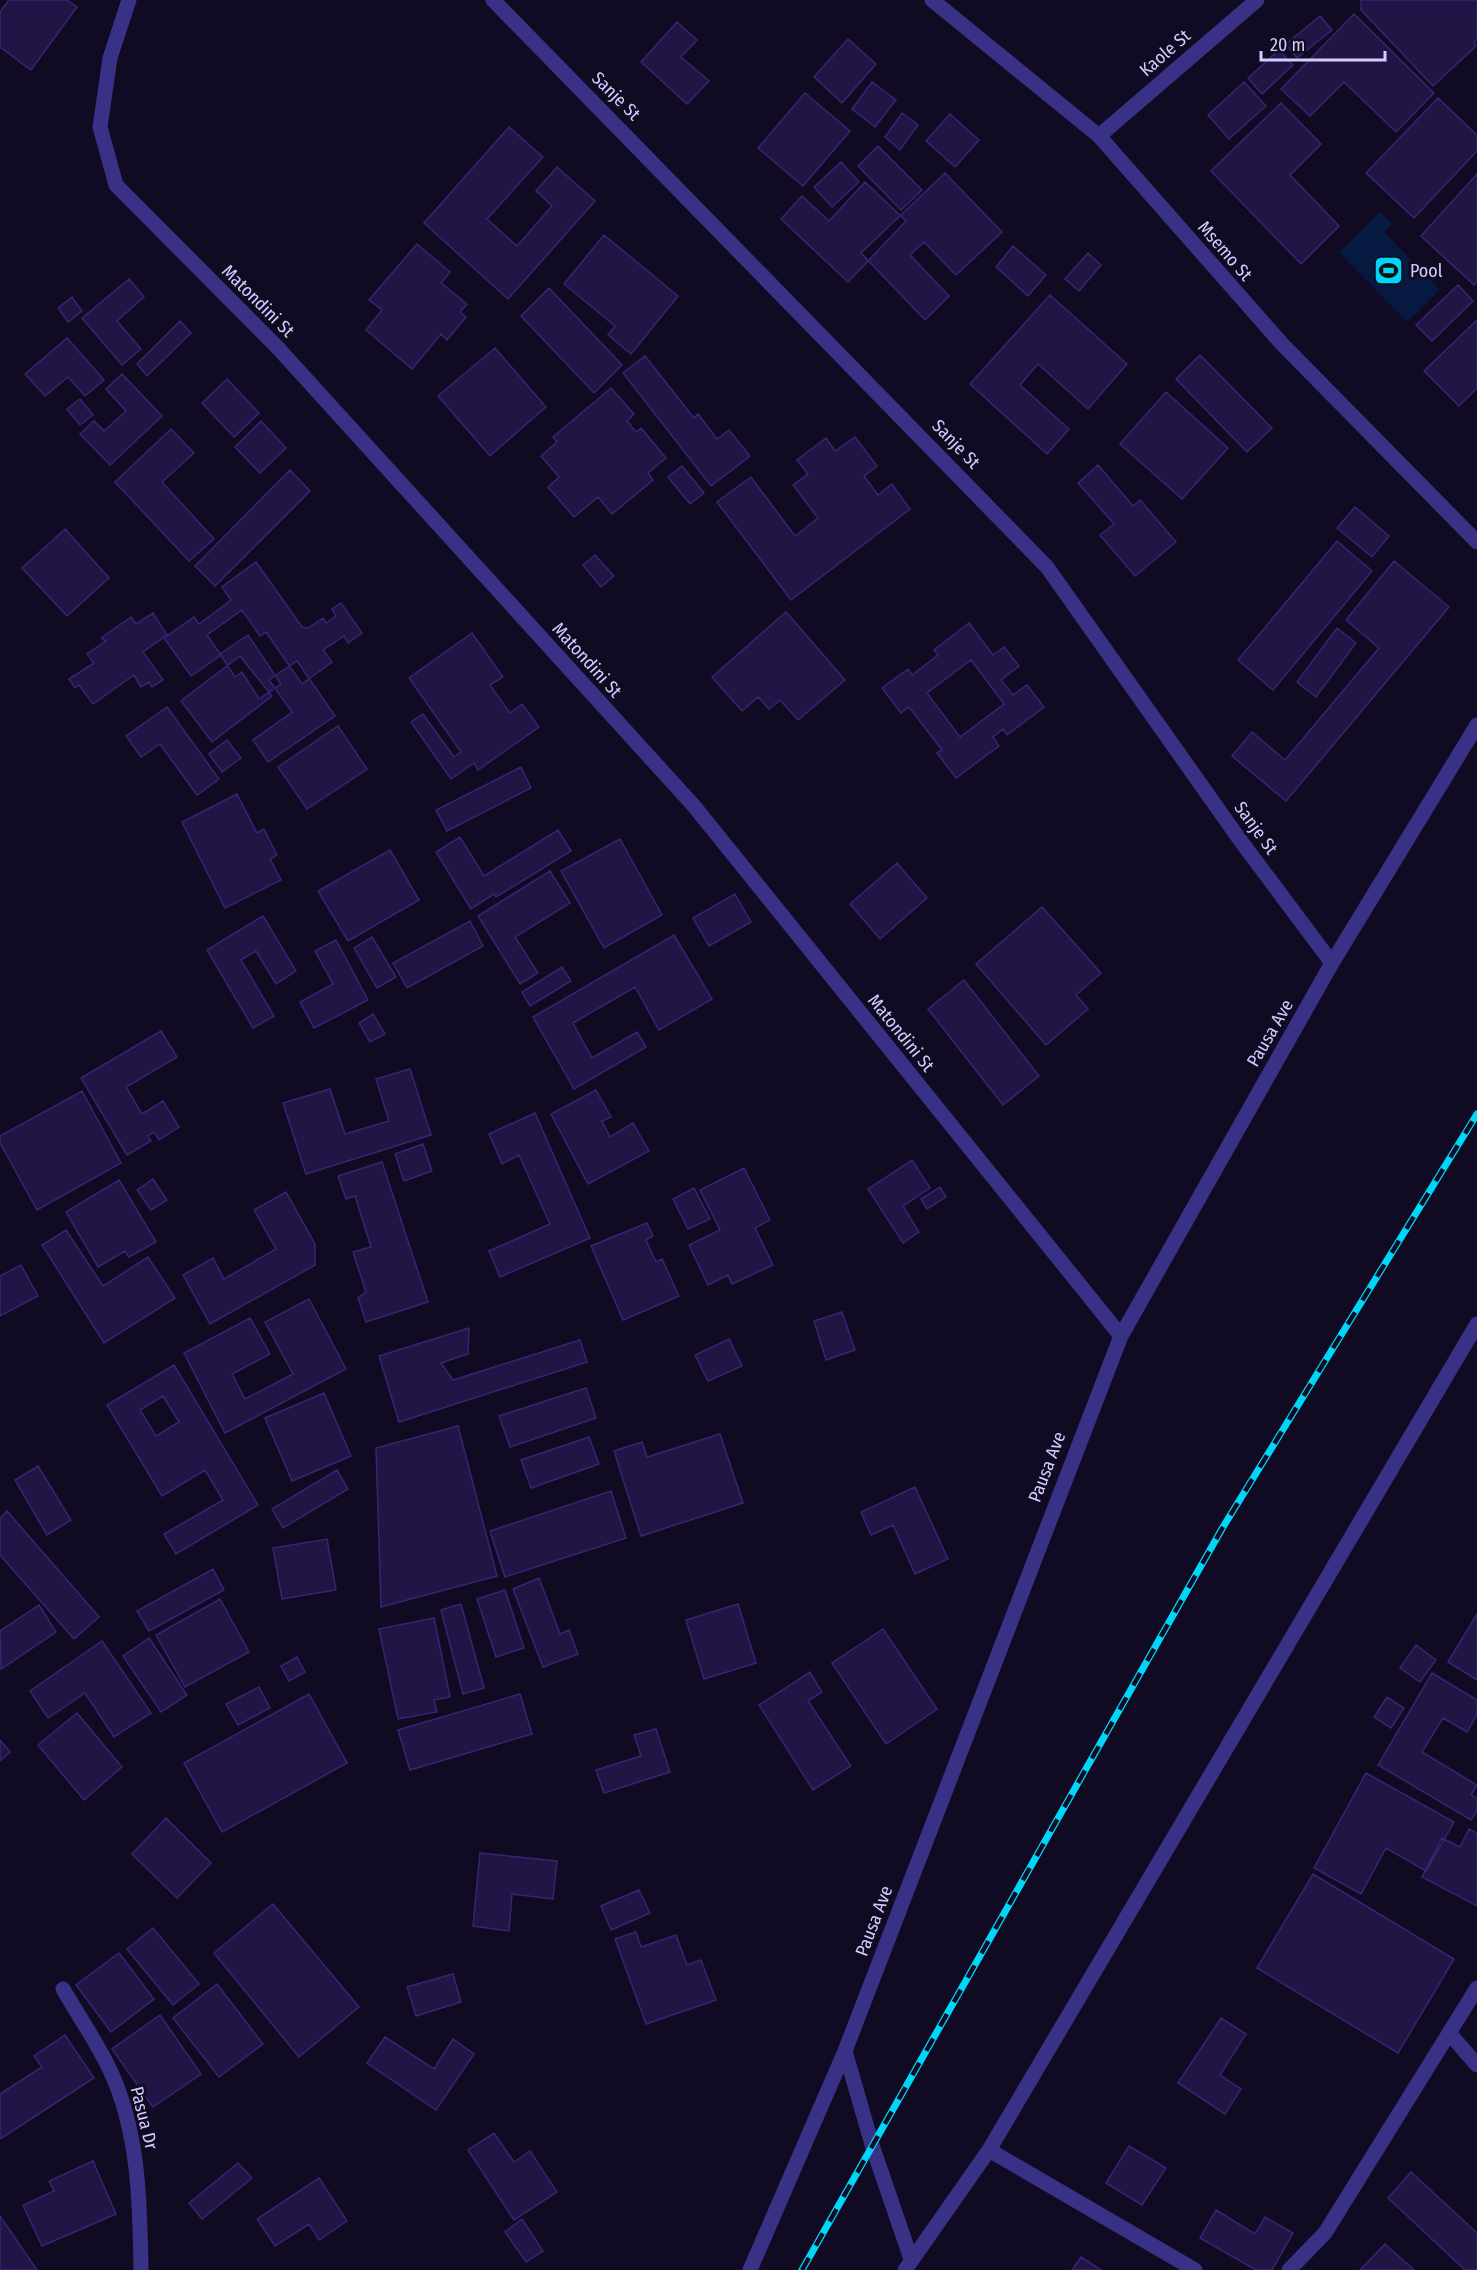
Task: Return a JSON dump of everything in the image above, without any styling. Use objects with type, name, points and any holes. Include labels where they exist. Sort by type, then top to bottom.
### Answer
[{"type":"street","name":"Matondini St","points":[[129,0],[110,58],[100,127],[116,185],[278,348],[694,806],[1121,1336]]},
{"type":"street","name":"Sanje St","points":[[493,0],[1047,567],[1240,840],[1332,963]]},
{"type":"street","name":"Msemo St","points":[[932,0],[1099,136],[1282,345],[1477,542]]},
{"type":"street","name":"Kaole St","points":[[1099,136],[1257,0]]},
{"type":"street","name":"Pausa Ave","points":[[750,2270],[845,2051],[1064,1477],[1121,1336],[1332,963],[1477,725]]},
{"type":"street","points":[[908,2265],[989,2150],[1477,1324]]},
{"type":"street","points":[[1289,2270],[1325,2233],[1477,1988]]},
{"type":"street","name":"Pasua Dr","points":[[63,1989],[110,2069],[129,2124],[139,2197],[141,2270]]},
{"type":"street","points":[[1450,2034],[1477,2065]]},
{"type":"street","points":[[845,2051],[908,2265]]},
{"type":"street","points":[[989,2150],[1196,2270]]},
{"type":"water","name":"Pool","points":[[1380,212],[1392,224],[1384,232],[1440,290],[1407,322],[1339,252]]},
{"type":"building","points":[[9,0],[67,0],[77,7],[31,70],[0,47],[0,12]]},
{"type":"building","points":[[1361,0],[1477,0],[1477,39],[1474,42],[1476,46],[1433,86],[1361,10]]},
{"type":"building","points":[[1354,14],[1434,93],[1396,132],[1344,82],[1310,116],[1281,89]]},
{"type":"building","points":[[1320,16],[1332,30],[1297,58],[1286,44]]},
{"type":"building","points":[[677,22],[697,40],[681,57],[709,81],[687,104],[641,62]]},
{"type":"building","points":[[848,39],[876,64],[842,103],[814,77]]},
{"type":"building","points":[[1279,50],[1293,65],[1262,94],[1248,78]]},
{"type":"building","points":[[872,82],[896,100],[875,127],[852,109]]},
{"type":"building","points":[[1244,82],[1266,106],[1229,139],[1208,115]]},
{"type":"building","points":[[805,93],[850,131],[803,186],[758,148]]},
{"type":"building","points":[[1438,98],[1477,135],[1477,151],[1414,218],[1366,173]]},
{"type":"building","points":[[1281,103],[1321,144],[1290,175],[1339,226],[1301,264],[1211,171]]},
{"type":"building","points":[[902,113],[918,125],[900,150],[885,137]]},
{"type":"building","points":[[950,114],[979,140],[955,167],[926,141]]},
{"type":"building","points":[[509,127],[543,157],[487,219],[517,246],[552,206],[536,191],[557,167],[595,201],[508,299],[424,223]]},
{"type":"building","points":[[878,146],[922,190],[901,210],[858,166]]},
{"type":"building","points":[[841,162],[859,182],[832,207],[814,187]]},
{"type":"building","points":[[945,173],[1002,232],[956,275],[924,242],[910,255],[949,296],[925,320],[861,253]]},
{"type":"building","points":[[1477,174],[1477,281],[1474,285],[1421,236]]},
{"type":"building","points":[[865,182],[906,221],[848,282],[781,219],[802,196],[829,221]]},
{"type":"building","points":[[604,235],[678,296],[631,354],[608,335],[615,326],[564,284]]},
{"type":"building","points":[[417,244],[450,272],[441,283],[467,304],[460,312],[466,317],[447,340],[441,334],[412,369],[366,330],[382,310],[369,300]]},
{"type":"building","points":[[1013,246],[1046,275],[1028,296],[996,267]]},
{"type":"building","points":[[1088,253],[1101,265],[1079,291],[1065,279]]},
{"type":"building","points":[[129,279],[144,297],[117,321],[141,349],[122,365],[82,318]]},
{"type":"building","points":[[1458,285],[1473,301],[1432,341],[1416,325]]},
{"type":"building","points":[[549,288],[622,365],[594,393],[521,316]]},
{"type":"building","points":[[1050,295],[1127,364],[1088,409],[1038,364],[1020,385],[1069,429],[1047,454],[970,384]]},
{"type":"building","points":[[72,297],[82,311],[68,322],[58,308]]},
{"type":"building","points":[[1477,320],[1477,388],[1459,406],[1424,371]]},
{"type":"building","points":[[180,321],[191,333],[147,376],[137,364]]},
{"type":"building","points":[[67,338],[104,380],[85,396],[68,377],[45,396],[25,374]]},
{"type":"building","points":[[495,348],[546,407],[490,456],[438,396]]},
{"type":"building","points":[[1200,355],[1272,428],[1247,452],[1176,379]]},
{"type":"building","points":[[645,356],[694,418],[698,414],[717,439],[729,430],[750,456],[711,486],[623,373]]},
{"type":"building","points":[[122,374],[162,416],[110,465],[80,434],[94,421],[104,431],[126,411],[106,389]]},
{"type":"building","points":[[227,379],[259,413],[234,437],[202,403]]},
{"type":"building","points":[[611,388],[634,414],[627,421],[636,432],[641,428],[666,458],[648,473],[653,480],[612,514],[598,497],[574,517],[548,487],[559,477],[541,456],[557,442],[553,437]]},
{"type":"building","points":[[1166,392],[1228,448],[1182,499],[1120,444]]},
{"type":"building","points":[[80,399],[93,415],[80,425],[67,409]]},
{"type":"building","points":[[261,421],[286,448],[260,473],[235,447]]},
{"type":"building","points":[[171,429],[194,453],[162,482],[214,539],[189,561],[115,482]]},
{"type":"building","points":[[855,437],[877,466],[864,476],[878,495],[892,484],[910,509],[791,600],[717,502],[751,477],[795,536],[818,518],[793,485],[808,474],[797,460],[826,438],[835,451]]},
{"type":"building","points":[[1098,465],[1133,506],[1140,500],[1176,542],[1135,576],[1100,535],[1114,524],[1078,483]]},
{"type":"building","points":[[682,466],[704,493],[690,504],[668,477]]},
{"type":"building","points":[[290,470],[310,491],[215,586],[195,566]]},
{"type":"building","points":[[1355,507],[1389,536],[1372,557],[1337,528]]},
{"type":"building","points":[[65,529],[109,578],[67,616],[22,568]]},
{"type":"building","points":[[1337,541],[1372,571],[1273,690],[1238,660]]},
{"type":"building","points":[[595,555],[614,576],[601,587],[583,565]]},
{"type":"building","points":[[1394,561],[1449,607],[1286,801],[1232,756],[1252,732],[1285,760],[1379,648],[1346,620]]},
{"type":"building","points":[[256,562],[302,627],[308,628],[323,618],[326,623],[336,616],[332,609],[341,603],[362,633],[348,643],[344,636],[323,650],[332,662],[302,684],[266,632],[260,636],[242,610],[207,635],[221,655],[191,676],[164,638],[194,617],[199,624],[231,600],[222,587]]},
{"type":"building","points":[[786,612],[845,680],[798,720],[780,700],[769,709],[758,697],[742,711],[712,677]]},
{"type":"building","points":[[153,613],[167,635],[143,652],[163,680],[152,687],[149,682],[141,687],[134,675],[93,704],[79,685],[75,688],[69,679],[94,663],[87,654],[106,641],[101,638],[131,617],[136,624]]},
{"type":"building","points":[[969,623],[993,655],[1004,647],[1019,666],[1001,680],[1013,695],[1027,685],[1044,707],[1007,735],[1003,729],[993,737],[999,746],[956,778],[937,753],[942,750],[909,707],[901,713],[882,688],[908,669],[912,675],[938,655],[934,650]],"holes":[[[971,660],[1004,704],[960,737],[927,693]]]},
{"type":"building","points":[[1337,628],[1356,643],[1316,697],[1297,682]]},
{"type":"building","points":[[472,633],[503,677],[490,685],[510,713],[522,704],[539,727],[478,770],[474,763],[451,779],[411,722],[423,714],[454,757],[461,752],[409,678]]},
{"type":"building","points":[[248,635],[281,684],[259,699],[242,672],[235,677],[220,654]]},
{"type":"building","points":[[240,656],[272,696],[212,742],[181,701]]},
{"type":"building","points":[[297,661],[335,716],[268,762],[253,740],[292,712],[269,680]]},
{"type":"building","points":[[167,707],[219,779],[197,795],[160,744],[141,757],[126,736]]},
{"type":"building","points":[[338,726],[367,769],[307,809],[278,767]]},
{"type":"building","points":[[227,740],[241,758],[222,772],[209,754]]},
{"type":"building","points":[[521,767],[531,788],[447,831],[436,810]]},
{"type":"building","points":[[237,794],[257,833],[264,829],[277,855],[270,859],[281,880],[225,908],[182,822]]},
{"type":"building","points":[[558,830],[571,851],[496,897],[494,894],[471,909],[436,852],[460,837],[484,876]]},
{"type":"building","points":[[620,839],[662,915],[604,948],[561,871]]},
{"type":"building","points":[[390,850],[419,900],[348,941],[318,891]]},
{"type":"building","points":[[897,863],[927,898],[880,939],[850,904]]},
{"type":"building","points":[[550,871],[570,903],[515,937],[538,973],[520,984],[478,916]]},
{"type":"building","points":[[735,894],[751,922],[709,946],[693,918]]},
{"type":"building","points":[[1042,907],[1101,973],[1076,995],[1088,1009],[1046,1045],[976,964]]},
{"type":"building","points":[[263,916],[296,971],[276,984],[256,951],[241,960],[274,1016],[253,1028],[207,950]]},
{"type":"building","points":[[470,921],[483,946],[407,988],[393,963]]},
{"type":"building","points":[[674,935],[712,999],[659,1030],[635,987],[573,1023],[592,1058],[637,1032],[646,1047],[574,1089],[533,1017]]},
{"type":"building","points":[[372,937],[396,977],[377,988],[354,948]]},
{"type":"building","points":[[336,940],[368,1000],[314,1028],[300,1002],[333,984],[315,951]]},
{"type":"building","points":[[562,967],[571,981],[530,1006],[522,992]]},
{"type":"building","points":[[964,980],[1039,1076],[1003,1105],[928,1009]]},
{"type":"building","points":[[373,1014],[385,1034],[370,1042],[359,1023]]},
{"type":"building","points":[[161,1031],[177,1057],[126,1087],[142,1114],[163,1101],[179,1127],[159,1140],[154,1132],[148,1136],[151,1141],[127,1155],[81,1078]]},
{"type":"building","points":[[410,1069],[431,1135],[306,1174],[283,1103],[330,1089],[345,1134],[389,1121],[376,1079]]},
{"type":"building","points":[[596,1090],[611,1117],[602,1121],[610,1137],[633,1123],[649,1151],[588,1184],[551,1114]]},
{"type":"building","points":[[82,1091],[121,1163],[37,1210],[0,1143],[0,1136]]},
{"type":"building","points":[[535,1113],[590,1238],[500,1277],[489,1251],[550,1224],[519,1155],[502,1164],[489,1134]]},
{"type":"building","points":[[423,1144],[432,1171],[404,1181],[395,1154]]},
{"type":"building","points":[[912,1160],[930,1188],[903,1206],[919,1232],[903,1243],[868,1189]]},
{"type":"building","points":[[382,1162],[428,1302],[366,1322],[358,1298],[366,1292],[353,1252],[371,1247],[355,1196],[346,1199],[338,1176]]},
{"type":"building","points":[[744,1168],[770,1220],[755,1228],[773,1265],[732,1284],[728,1275],[708,1285],[689,1245],[720,1230],[700,1190]]},
{"type":"building","points":[[153,1179],[167,1200],[151,1210],[137,1190]]},
{"type":"building","points":[[119,1180],[156,1242],[129,1257],[125,1251],[98,1267],[66,1212]]},
{"type":"building","points":[[940,1187],[946,1197],[927,1209],[921,1199]]},
{"type":"building","points":[[694,1188],[710,1219],[688,1229],[673,1199]]},
{"type":"building","points":[[286,1192],[315,1244],[315,1265],[210,1324],[183,1275],[213,1258],[224,1279],[276,1249],[254,1210]]},
{"type":"building","points":[[647,1223],[653,1236],[646,1240],[656,1262],[662,1259],[679,1296],[623,1320],[591,1246]]},
{"type":"building","points":[[66,1230],[103,1286],[148,1257],[175,1298],[104,1343],[42,1245]]},
{"type":"building","points":[[21,1265],[38,1296],[0,1316],[0,1276]]},
{"type":"building","points":[[309,1299],[346,1369],[225,1433],[184,1353],[250,1318],[270,1354],[232,1374],[245,1399],[293,1374],[265,1322]]},
{"type":"building","points":[[842,1312],[855,1350],[826,1360],[814,1321]]},
{"type":"building","points":[[469,1328],[468,1354],[441,1363],[453,1380],[580,1340],[587,1362],[399,1422],[379,1356]]},
{"type":"building","points":[[729,1339],[742,1366],[708,1381],[695,1355]]},
{"type":"building","points":[[174,1365],[258,1505],[176,1554],[164,1534],[223,1500],[205,1470],[162,1496],[107,1405]],"holes":[[[163,1396],[179,1422],[156,1436],[140,1410]]]},
{"type":"building","points":[[586,1388],[596,1418],[510,1447],[499,1416]]},
{"type":"building","points":[[324,1393],[351,1456],[292,1481],[265,1418]]},
{"type":"building","points":[[458,1426],[497,1576],[381,1607],[376,1448]]},
{"type":"building","points":[[720,1434],[743,1503],[641,1536],[614,1451],[642,1442],[647,1457]]},
{"type":"building","points":[[589,1437],[599,1464],[531,1488],[521,1460]]},
{"type":"building","points":[[38,1466],[71,1520],[47,1535],[15,1480]]},
{"type":"building","points":[[337,1470],[348,1489],[283,1528],[272,1509]]},
{"type":"building","points":[[915,1487],[948,1559],[915,1574],[893,1525],[871,1535],[861,1512]]},
{"type":"building","points":[[611,1491],[626,1538],[505,1577],[490,1531]]},
{"type":"building","points":[[7,1511],[99,1617],[74,1639],[0,1555],[0,1518]]},
{"type":"building","points":[[327,1539],[336,1590],[282,1599],[273,1548]]},
{"type":"building","points":[[213,1569],[224,1590],[149,1631],[137,1611]]},
{"type":"building","points":[[539,1578],[560,1634],[569,1630],[578,1654],[543,1667],[513,1589]]},
{"type":"building","points":[[505,1590],[524,1648],[496,1657],[477,1599]]},
{"type":"building","points":[[220,1599],[249,1652],[185,1687],[156,1635]]},
{"type":"building","points":[[461,1604],[484,1688],[463,1694],[441,1610]]},
{"type":"building","points":[[738,1604],[756,1663],[704,1679],[686,1620]]},
{"type":"building","points":[[39,1605],[56,1632],[1,1669],[0,1631]]},
{"type":"building","points":[[1477,1614],[1477,1680],[1448,1662]]},
{"type":"building","points":[[434,1618],[450,1697],[434,1700],[437,1712],[398,1719],[379,1629]]},
{"type":"building","points":[[883,1629],[937,1709],[886,1744],[832,1663]]},
{"type":"building","points":[[149,1638],[187,1695],[161,1712],[123,1656]]},
{"type":"building","points":[[102,1641],[151,1713],[114,1737],[85,1693],[48,1718],[30,1691]]},
{"type":"building","points":[[1416,1645],[1436,1660],[1420,1682],[1400,1668]]},
{"type":"building","points":[[297,1657],[305,1672],[289,1681],[281,1666]]},
{"type":"building","points":[[810,1672],[822,1692],[808,1701],[851,1766],[813,1790],[759,1705]]},
{"type":"building","points":[[1432,1673],[1477,1700],[1477,1715],[1467,1732],[1443,1718],[1422,1752],[1477,1785],[1471,1795],[1477,1798],[1477,1811],[1471,1820],[1378,1765]]},
{"type":"building","points":[[259,1687],[270,1708],[238,1725],[226,1704]]},
{"type":"building","points":[[309,1694],[347,1763],[222,1832],[184,1763]]},
{"type":"building","points":[[520,1694],[532,1734],[410,1770],[398,1730]]},
{"type":"building","points":[[1387,1697],[1404,1708],[1391,1728],[1374,1717]]},
{"type":"building","points":[[77,1713],[122,1767],[84,1800],[38,1745]]},
{"type":"building","points":[[656,1729],[670,1772],[604,1793],[596,1770],[641,1756],[634,1735]]},
{"type":"building","points":[[0,1740],[10,1752],[0,1761]]},
{"type":"building","points":[[1366,1773],[1454,1822],[1426,1871],[1386,1848],[1361,1894],[1314,1868]]},
{"type":"building","points":[[166,1818],[211,1863],[177,1898],[132,1854]]},
{"type":"building","points":[[1469,1829],[1477,1833],[1477,1906],[1422,1877],[1442,1838],[1460,1847]]},
{"type":"building","points":[[480,1853],[557,1861],[553,1899],[512,1894],[509,1931],[473,1926]]},
{"type":"building","points":[[1313,1874],[1454,1959],[1398,2053],[1257,1968]]},
{"type":"building","points":[[639,1890],[650,1913],[611,1930],[601,1906]]},
{"type":"building","points":[[273,1904],[359,2007],[299,2057],[214,1953]]},
{"type":"building","points":[[153,1928],[199,1984],[173,2005],[127,1949]]},
{"type":"building","points":[[636,1932],[641,1947],[676,1935],[687,1965],[701,1960],[716,2000],[646,2024],[615,1939]]},
{"type":"building","points":[[119,1953],[154,1999],[111,2032],[76,1985]]},
{"type":"building","points":[[453,1974],[461,2002],[416,2016],[407,1987]]},
{"type":"building","points":[[217,1984],[263,2044],[219,2077],[173,2018]]},
{"type":"building","points":[[160,2015],[201,2074],[153,2107],[112,2049]]},
{"type":"building","points":[[1221,2018],[1246,2034],[1220,2075],[1241,2089],[1225,2114],[1178,2083]]},
{"type":"building","points":[[65,2035],[94,2078],[0,2139],[0,2094],[42,2067],[34,2056]]},
{"type":"building","points":[[385,2037],[434,2069],[453,2039],[474,2054],[436,2110],[367,2063]]},
{"type":"building","points":[[494,2133],[514,2162],[530,2151],[557,2192],[514,2220],[468,2150]]},
{"type":"building","points":[[1129,2146],[1166,2168],[1142,2205],[1106,2183]]},
{"type":"building","points":[[93,2161],[116,2214],[42,2246],[23,2205],[54,2191],[49,2181]]},
{"type":"building","points":[[238,2163],[252,2178],[202,2219],[189,2203]]},
{"type":"building","points":[[1411,2172],[1477,2233],[1477,2270],[1465,2270],[1388,2198]]},
{"type":"building","points":[[319,2178],[347,2221],[319,2240],[309,2224],[275,2246],[257,2219]]},
{"type":"building","points":[[1216,2210],[1255,2234],[1265,2217],[1293,2233],[1272,2270],[1256,2270],[1200,2238]]},
{"type":"building","points":[[0,2216],[37,2270],[0,2270]]},
{"type":"building","points":[[522,2219],[543,2251],[526,2262],[505,2232]]},
{"type":"building","points":[[1385,2244],[1414,2270],[1360,2270]]},
{"type":"building","points":[[1081,2257],[1101,2270],[1072,2270]]},
{"type":"railway","points":[[802,2270],[1223,1527],[1477,1114]]},
{"type":"place","name":"Pool","points":[[1389,271]]}]
